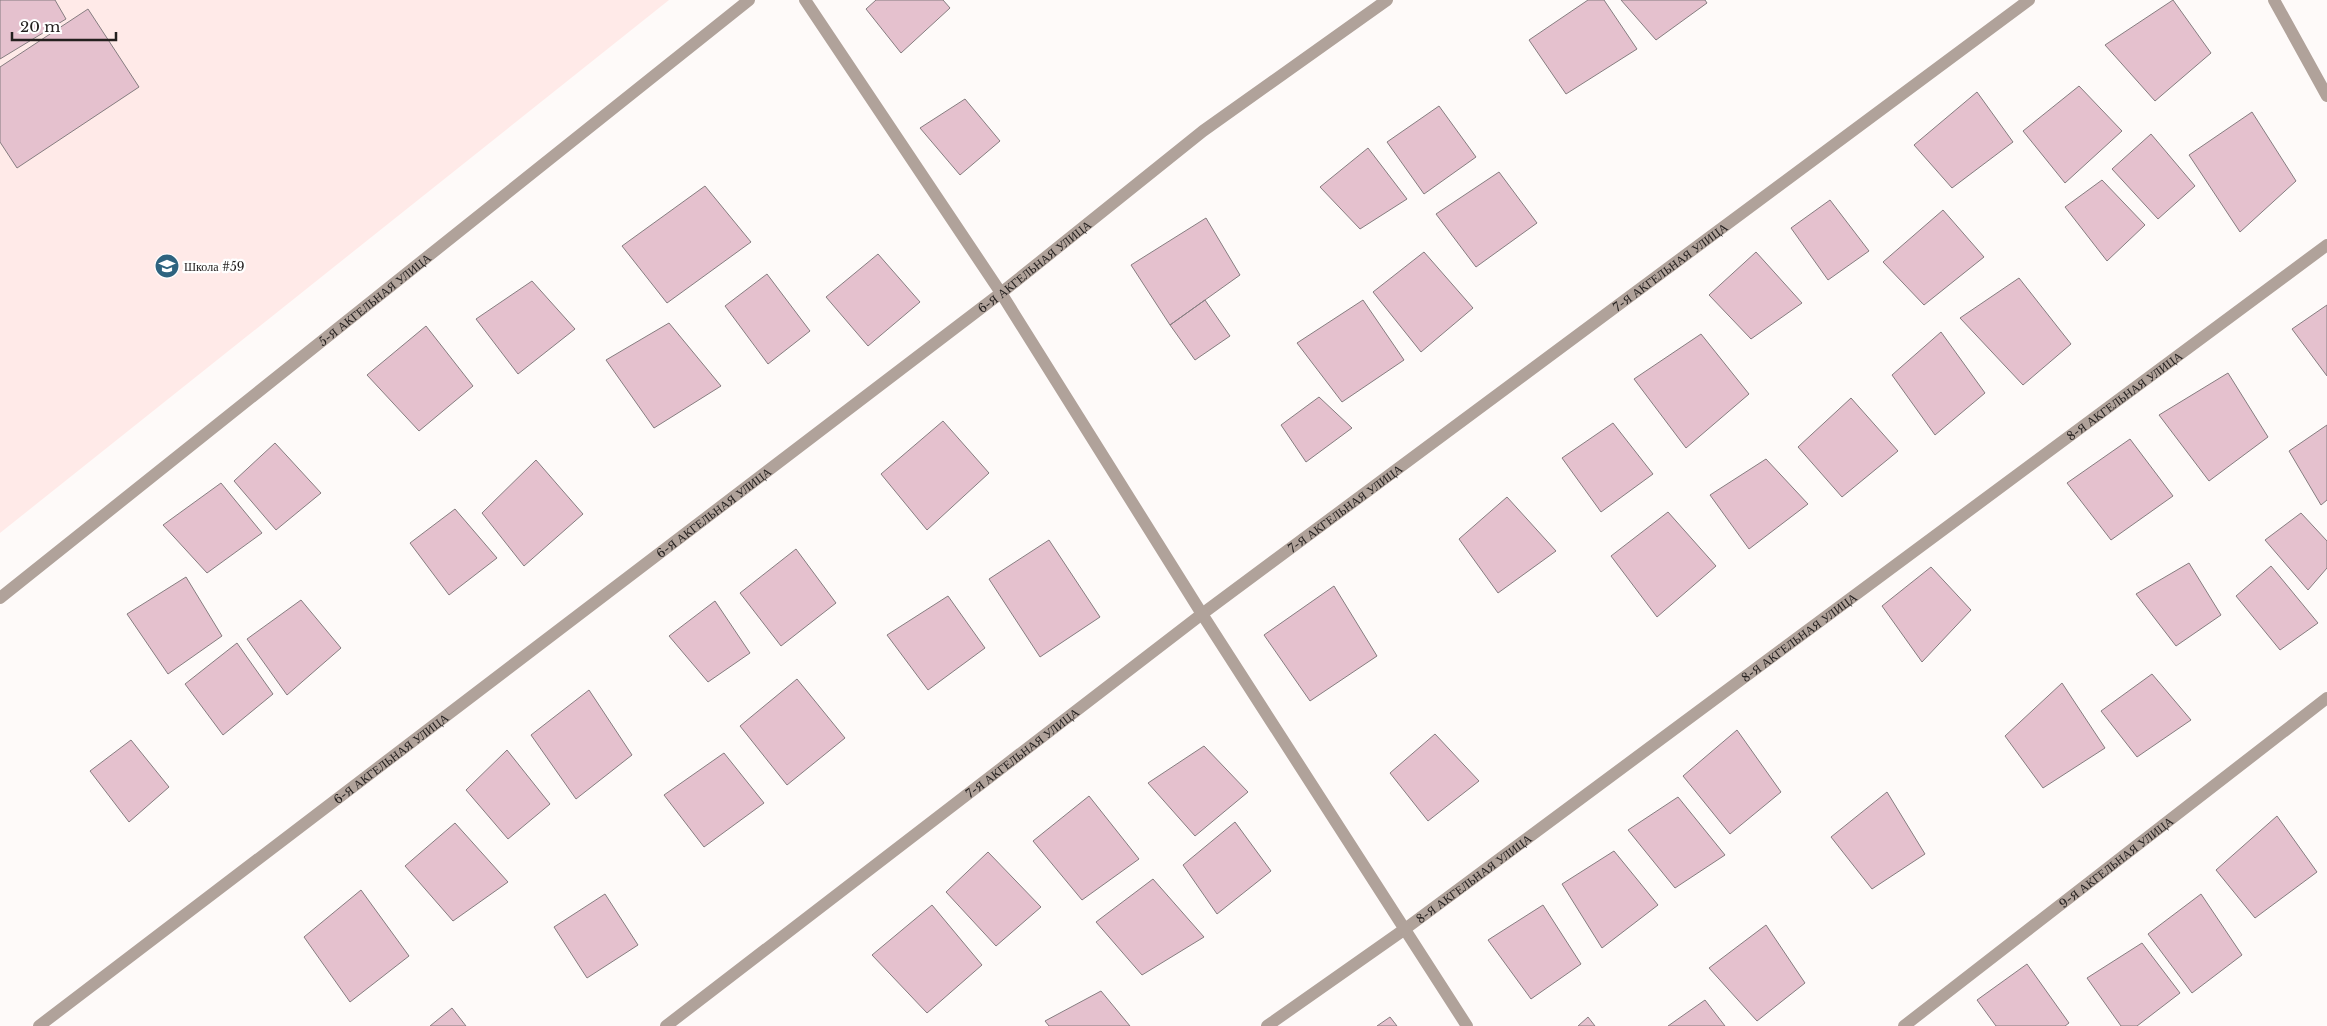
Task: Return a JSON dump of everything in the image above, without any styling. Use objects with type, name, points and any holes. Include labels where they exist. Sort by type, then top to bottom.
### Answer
[{"type":"street","name":"5-Я АКГЕЛЬНАЯ УЛИЦА","points":[[0,598],[749,0]]},
{"type":"street","points":[[805,0],[1001,293],[1202,614],[1467,1026]]},
{"type":"street","name":"6-Я АКГЕЛЬНАЯ УЛИЦА","points":[[39,1026],[1001,293],[1203,131],[1387,0]]},
{"type":"street","name":"7-Я АКГЕЛЬНАЯ УЛИЦА","points":[[666,1026],[1202,614],[2029,0]]},
{"type":"street","points":[[2274,0],[2327,96]]},
{"type":"street","name":"8-Я АКГЕЛЬНАЯ УЛИЦА","points":[[1267,1026],[1405,929],[2327,245]]},
{"type":"street","name":"9-Я АКГЕЛЬНАЯ УЛИЦА","points":[[1904,1026],[2327,698]]},
{"type":"shaded area","name":"Школа #59","points":[[0,0],[669,0],[0,533]]},
{"type":"building","points":[[0,0],[55,0],[66,19],[0,59]]},
{"type":"building","points":[[876,0],[943,0],[950,8],[901,53],[866,9]]},
{"type":"building","points":[[1588,0],[1604,0],[1637,49],[1566,94],[1529,40]]},
{"type":"building","points":[[1621,0],[1705,0],[1707,3],[1656,40]]},
{"type":"building","points":[[2173,0],[2211,53],[2155,101],[2105,45]]},
{"type":"building","points":[[88,9],[139,87],[17,168],[0,142],[0,67]]},
{"type":"building","points":[[2079,86],[2122,131],[2065,183],[2023,131]]},
{"type":"building","points":[[1977,92],[2013,142],[1952,188],[1914,145]]},
{"type":"building","points":[[965,99],[1000,141],[960,175],[920,128]]},
{"type":"building","points":[[1439,106],[1476,157],[1424,194],[1387,142]]},
{"type":"building","points":[[2252,112],[2296,181],[2240,232],[2189,155]]},
{"type":"building","points":[[2151,134],[2195,186],[2158,219],[2112,169]]},
{"type":"building","points":[[1368,148],[1407,199],[1360,229],[1320,187]]},
{"type":"building","points":[[1499,172],[1537,223],[1476,267],[1436,214]]},
{"type":"building","points":[[2102,180],[2145,225],[2107,261],[2065,207]]},
{"type":"building","points":[[705,186],[751,242],[667,303],[622,246]]},
{"type":"building","points":[[1830,200],[1869,251],[1828,280],[1791,228]]},
{"type":"building","points":[[1943,210],[1984,257],[1924,305],[1883,262]]},
{"type":"building","points":[[1206,218],[1240,275],[1170,325],[1131,265]]},
{"type":"building","points":[[1424,252],[1473,308],[1421,352],[1373,292]]},
{"type":"building","points":[[1756,252],[1802,303],[1751,339],[1709,295]]},
{"type":"building","points":[[878,254],[920,302],[868,346],[826,297]]},
{"type":"building","points":[[767,274],[810,331],[768,364],[725,306]]},
{"type":"building","points":[[2019,278],[2071,344],[2023,385],[1960,318]]},
{"type":"building","points":[[532,281],[575,329],[518,374],[476,319]]},
{"type":"building","points":[[1205,300],[1230,336],[1195,360],[1170,325]]},
{"type":"building","points":[[1363,300],[1404,360],[1342,402],[1297,343]]},
{"type":"building","points":[[2327,305],[2327,376],[2292,329]]},
{"type":"building","points":[[669,323],[721,386],[654,428],[606,360]]},
{"type":"building","points":[[426,326],[473,386],[419,431],[367,375]]},
{"type":"building","points":[[1941,332],[1985,393],[1935,435],[1892,375]]},
{"type":"building","points":[[1701,334],[1749,394],[1686,448],[1634,379]]},
{"type":"building","points":[[2228,373],[2268,437],[2209,481],[2159,415]]},
{"type":"building","points":[[1319,397],[1352,428],[1306,462],[1281,425]]},
{"type":"building","points":[[1851,398],[1898,451],[1842,497],[1798,447]]},
{"type":"building","points":[[943,421],[989,473],[927,530],[881,474]]},
{"type":"building","points":[[1613,423],[1653,474],[1601,512],[1562,458]]},
{"type":"building","points":[[2327,425],[2327,500],[2321,505],[2289,451]]},
{"type":"building","points":[[2130,439],[2173,496],[2111,540],[2067,483]]},
{"type":"building","points":[[275,443],[321,493],[276,530],[234,481]]},
{"type":"building","points":[[1766,459],[1808,504],[1749,549],[1710,495]]},
{"type":"building","points":[[536,460],[583,514],[524,566],[482,513]]},
{"type":"building","points":[[221,483],[262,533],[207,573],[163,525]]},
{"type":"building","points":[[1507,497],[1556,551],[1498,593],[1459,539]]},
{"type":"building","points":[[455,509],[497,558],[449,595],[410,543]]},
{"type":"building","points":[[1668,512],[1716,566],[1657,617],[1611,556]]},
{"type":"building","points":[[2301,513],[2327,541],[2327,568],[2308,590],[2265,540]]},
{"type":"building","points":[[1049,540],[1100,617],[1040,657],[989,579]]},
{"type":"building","points":[[796,549],[836,603],[781,646],[740,593]]},
{"type":"building","points":[[2189,563],[2221,615],[2176,646],[2136,594]]},
{"type":"building","points":[[2271,566],[2318,623],[2280,650],[2236,596]]},
{"type":"building","points":[[1931,567],[1971,610],[1922,662],[1882,606]]},
{"type":"building","points":[[186,577],[222,636],[168,674],[127,614]]},
{"type":"building","points":[[1334,586],[1377,656],[1310,701],[1264,635]]},
{"type":"building","points":[[948,596],[985,648],[928,690],[887,635]]},
{"type":"building","points":[[301,600],[341,648],[287,695],[247,639]]},
{"type":"building","points":[[715,601],[750,653],[708,682],[669,636]]},
{"type":"building","points":[[237,643],[273,694],[223,735],[185,684]]},
{"type":"building","points":[[2152,674],[2191,720],[2137,757],[2101,711]]},
{"type":"building","points":[[797,679],[845,738],[787,785],[740,726]]},
{"type":"building","points":[[2062,683],[2105,748],[2043,788],[2005,736]]},
{"type":"building","points":[[589,690],[632,755],[576,799],[531,735]]},
{"type":"building","points":[[1737,730],[1781,792],[1730,834],[1683,776]]},
{"type":"building","points":[[1435,734],[1479,781],[1428,821],[1390,773]]},
{"type":"building","points":[[131,740],[169,787],[129,822],[90,771]]},
{"type":"building","points":[[1204,746],[1248,792],[1195,836],[1148,783]]},
{"type":"building","points":[[507,750],[550,804],[508,839],[466,790]]},
{"type":"building","points":[[724,753],[764,803],[704,847],[664,795]]},
{"type":"building","points":[[1887,792],[1925,854],[1872,889],[1831,837]]},
{"type":"building","points":[[1089,796],[1139,859],[1082,900],[1033,841]]},
{"type":"building","points":[[1678,797],[1725,855],[1675,888],[1628,830]]},
{"type":"building","points":[[2277,816],[2317,872],[2255,918],[2216,870]]},
{"type":"building","points":[[1235,822],[1271,871],[1217,914],[1183,865]]},
{"type":"building","points":[[455,823],[508,882],[453,921],[405,866]]},
{"type":"building","points":[[1614,851],[1658,905],[1602,948],[1562,884]]},
{"type":"building","points":[[988,852],[1041,907],[996,946],[946,892]]},
{"type":"building","points":[[1153,879],[1204,937],[1142,975],[1096,922]]},
{"type":"building","points":[[361,890],[409,956],[350,1002],[304,937]]},
{"type":"building","points":[[605,894],[638,945],[587,978],[554,927]]},
{"type":"building","points":[[2201,894],[2242,955],[2192,993],[2148,934]]},
{"type":"building","points":[[932,905],[982,965],[927,1013],[872,955]]},
{"type":"building","points":[[1543,905],[1581,964],[1531,999],[1488,940]]},
{"type":"building","points":[[1766,925],[1805,983],[1757,1021],[1709,968]]},
{"type":"building","points":[[2142,943],[2180,993],[2137,1026],[2121,1026],[2087,978]]},
{"type":"building","points":[[2027,964],[2069,1023],[2065,1026],[1996,1026],[1977,1000]]},
{"type":"building","points":[[1101,991],[1130,1026],[1049,1026],[1045,1021]]},
{"type":"building","points":[[1705,1000],[1725,1026],[1668,1026]]},
{"type":"building","points":[[452,1008],[466,1026],[430,1026]]},
{"type":"building","points":[[1390,1017],[1397,1026],[1377,1026]]},
{"type":"building","points":[[1588,1017],[1595,1026],[1578,1026]]},
{"type":"place","name":"Школа #59","points":[[167,266]]}]
